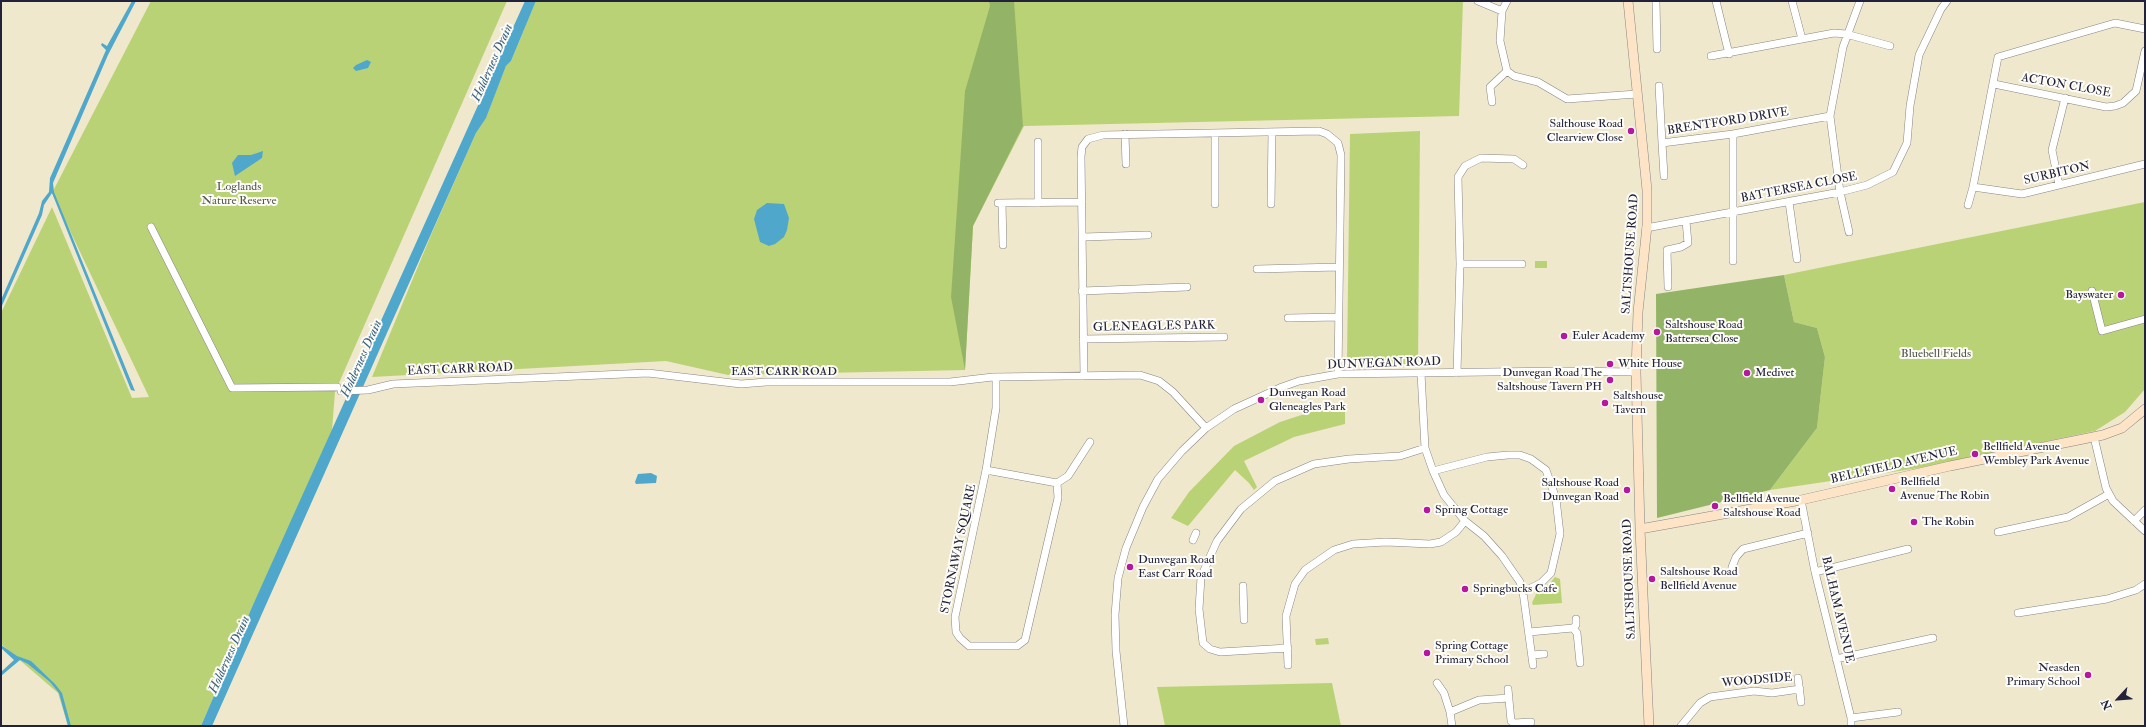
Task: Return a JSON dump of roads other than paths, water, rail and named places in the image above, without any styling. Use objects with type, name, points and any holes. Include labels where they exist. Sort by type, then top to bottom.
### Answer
[{"type":"main road","name":"SALTSHOUSE ROAD","points":[[1628,1],[1647,190],[1646,228],[1638,312],[1636,372],[1640,529],[1649,726]]},
{"type":"main road","name":"BELLFIELD AVENUE","points":[[1640,529],[1801,500],[1950,466],[2094,437],[2122,428],[2145,409]]},
{"type":"street","points":[[1478,1],[1502,11]]},
{"type":"street","points":[[1507,1],[1502,11],[1500,41],[1508,71],[1514,76],[1538,82],[1567,99],[1637,94]]},
{"type":"street","points":[[1656,1],[1657,49]]},
{"type":"street","points":[[1716,1],[1729,54]]},
{"type":"street","points":[[1792,1],[1802,38]]},
{"type":"street","points":[[1849,232],[1840,192],[1830,116],[1846,34],[1860,1]]},
{"type":"street","name":"BATTERSEA CLOSE","points":[[1646,228],[1840,192],[1867,185],[1892,172],[1908,142],[1910,106],[1919,55],[1946,1]]},
{"type":"street","points":[[1968,205],[1994,84],[1998,57],[2092,28],[2115,23],[2145,29]]},
{"type":"street","points":[[1711,56],[1729,54],[1802,38],[1834,33],[1846,34],[1890,46]]},
{"type":"street","name":"ACTON CLOSE","points":[[1994,84],[2106,107],[2123,103],[2136,91],[2145,51]]},
{"type":"street","points":[[1492,102],[1490,87],[1508,71]]},
{"type":"street","name":"BRENTFORD DRIVE","points":[[1658,86],[1662,143],[1733,134],[1830,116]]},
{"type":"street","points":[[2059,185],[2052,150],[2065,98]]},
{"type":"street","name":"GLENEAGLES PARK","points":[[1084,376],[1082,291],[1082,147],[1088,139],[1103,135],[1125,134],[1319,131],[1327,134],[1338,142],[1341,155],[1338,374]]},
{"type":"street","points":[[1271,204],[1272,132]]},
{"type":"street","points":[[1215,133],[1215,204]]},
{"type":"street","points":[[1125,134],[1126,164]]},
{"type":"street","points":[[1733,134],[1733,261]]},
{"type":"street","points":[[1038,142],[1038,203]]},
{"type":"street","points":[[1662,143],[1664,176]]},
{"type":"street","points":[[1458,373],[1460,264],[1458,177],[1465,166],[1481,158],[1514,159],[1523,165]]},
{"type":"street","name":"SURBITON","points":[[1973,187],[2022,194],[2145,164]]},
{"type":"street","points":[[1003,245],[1000,203],[1082,202]]},
{"type":"street","points":[[1789,202],[1797,259]]},
{"type":"street","points":[[1668,286],[1667,250],[1681,247],[1688,243],[1686,221]]},
{"type":"street","name":"EAST CARR ROAD","points":[[150,227],[232,388],[368,390],[393,384],[648,373],[741,384],[766,382],[950,382],[996,378],[1140,375],[1158,381],[1173,392],[1206,428]]},
{"type":"street","points":[[1083,237],[1148,235]]},
{"type":"street","points":[[1460,264],[1522,264]]},
{"type":"street","points":[[1258,269],[1339,267]]},
{"type":"street","points":[[1082,291],[1187,287]]},
{"type":"street","points":[[2092,291],[2102,331],[2145,318]]},
{"type":"street","points":[[1288,318],[1338,317]]},
{"type":"street","name":"GLENEAGLES PARK","points":[[1083,339],[1224,337]]},
{"type":"street","name":"DUNVEGAN ROAD","points":[[1124,726],[1116,651],[1115,615],[1118,578],[1126,548],[1143,507],[1158,479],[1182,451],[1206,428],[1234,409],[1269,392],[1298,381],[1338,374],[1563,371],[1636,372]]},
{"type":"street","points":[[1421,373],[1424,448],[1444,496],[1465,521],[1484,536],[1502,556],[1520,582],[1523,592],[1533,665]]},
{"type":"street","name":"STORNAWAY SQUARE","points":[[996,378],[996,408],[986,470],[954,625],[960,638],[974,647],[1016,646],[1025,640],[1058,498],[1057,482]]},
{"type":"street","points":[[2094,437],[2104,482],[2109,494],[2145,531]]},
{"type":"street","points":[[986,470],[1057,482],[1068,476],[1088,445],[1079,443]]},
{"type":"street","points":[[1288,648],[1220,652],[1210,649],[1203,643],[1199,609],[1201,576],[1217,541],[1241,509],[1275,481],[1314,464],[1349,459],[1400,456],[1424,448]]},
{"type":"street","points":[[1433,471],[1487,457],[1508,455],[1520,455],[1531,459],[1546,470],[1556,499],[1560,534],[1555,562],[1551,573],[1541,583],[1523,592]]},
{"type":"street","points":[[1998,532],[2068,517],[2109,494]]},
{"type":"street","name":"BALHAM AVENUE","points":[[1801,500],[1815,572],[1851,718],[1851,726]]},
{"type":"street","points":[[2134,521],[2145,510]]},
{"type":"street","points":[[1288,665],[1286,616],[1289,600],[1300,577],[1319,559],[1334,550],[1353,544],[1386,542],[1430,544],[1441,542],[1456,532],[1465,521]]},
{"type":"street","points":[[1193,540],[1196,533]]},
{"type":"street","points":[[1732,567],[1736,557],[1743,549],[1808,533]]},
{"type":"street","points":[[1815,572],[1908,549]]},
{"type":"street","points":[[2018,613],[2107,599],[2136,590],[2145,584]]},
{"type":"street","points":[[1243,586],[1244,620]]},
{"type":"street","points":[[1529,632],[1572,628],[1576,625],[1576,619]]},
{"type":"street","points":[[1572,628],[1577,633],[1580,663]]},
{"type":"street","points":[[1836,659],[1933,638]]},
{"type":"street","points":[[1532,655],[1544,654]]},
{"type":"street","name":"WOODSIDE","points":[[1798,678],[1801,702]]},
{"type":"street","points":[[1437,683],[1450,712],[1452,726]]},
{"type":"street","points":[[1508,689],[1511,721],[1514,723],[1532,722]]},
{"type":"street","name":"WOODSIDE","points":[[1681,726],[1700,703],[1710,697],[1754,691],[1772,693],[1800,689]]},
{"type":"street","points":[[1450,712],[1480,700],[1509,698]]},
{"type":"street","points":[[1851,718],[1898,712]]},
{"type":"water","points":[[132,1],[136,1],[108,55],[53,183],[54,192],[135,391],[131,390],[52,193],[44,205],[42,215],[1,308],[1,300],[39,213],[42,201],[49,192],[50,178],[106,50],[101,45],[102,43],[107,46]]},
{"type":"water","points":[[525,1],[536,1],[511,61],[506,66],[486,118],[476,133],[212,726],[201,726],[252,607]]},
{"type":"water","points":[[367,60],[371,62],[368,68],[356,71],[353,68],[356,65]]},
{"type":"water","points":[[263,151],[262,158],[235,176],[232,163],[238,155],[251,155]]},
{"type":"water","points":[[767,203],[784,204],[789,218],[784,237],[775,244],[769,246],[760,242],[754,219],[757,210]]},
{"type":"water","points":[[651,473],[657,476],[656,483],[636,484],[635,482],[638,474]]},
{"type":"water","points":[[1,645],[17,656],[31,661],[55,684],[62,693],[71,726],[68,726],[59,693],[50,682],[28,664],[20,660],[1,676],[1,672],[14,660],[1,648]]},
{"type":"place","name":"Salthouse Road Clearview Close","points":[[1631,131]]},
{"type":"place","name":"Bayswater","points":[[2121,295]]},
{"type":"place","name":"Saltshouse Road Battersea Close","points":[[1657,332]]},
{"type":"place","name":"Euler Academy","points":[[1564,336]]},
{"type":"place","name":"White House","points":[[1610,364]]},
{"type":"place","name":"Medivet","points":[[1747,373]]},
{"type":"place","name":"Dunvegan Road The Saltshouse Tavern PH","points":[[1610,380]]},
{"type":"place","name":"Dunvegan Road Gleneagles Park","points":[[1261,400]]},
{"type":"place","name":"Saltshouse Tavern","points":[[1605,403]]},
{"type":"place","name":"Bellfield Avenue Wembley Park Avenue","points":[[1975,454]]},
{"type":"place","name":"Bellfield Avenue The Robin","points":[[1892,489]]},
{"type":"place","name":"Saltshouse Road Dunvegan Road","points":[[1627,490]]},
{"type":"place","name":"Bellfield Avenue Saltshouse Road","points":[[1715,506]]},
{"type":"place","name":"Spring Cottage","points":[[1427,510]]},
{"type":"place","name":"The Robin","points":[[1914,522]]},
{"type":"place","name":"Dunvegan Road East Carr Road","points":[[1130,567]]},
{"type":"place","name":"Saltshouse Road Bellfield Avenue","points":[[1652,579]]},
{"type":"place","name":"Springbucks Cafe","points":[[1465,589]]},
{"type":"place","name":"Spring Cottage Primary School","points":[[1427,653]]},
{"type":"place","name":"Neasden Primary School","points":[[2088,675]]},
{"type":"water label","name":"Holderness Drain","points":[[493,63]]},
{"type":"water label","name":"Holderness Drain","points":[[362,359]]},
{"type":"water label","name":"Holderness Drain","points":[[230,655]]},
{"type":"park label","name":"Loglands Nature Reserve","points":[[239,194]]},
{"type":"park label","name":"Bluebell Fields","points":[[1936,354]]}]
